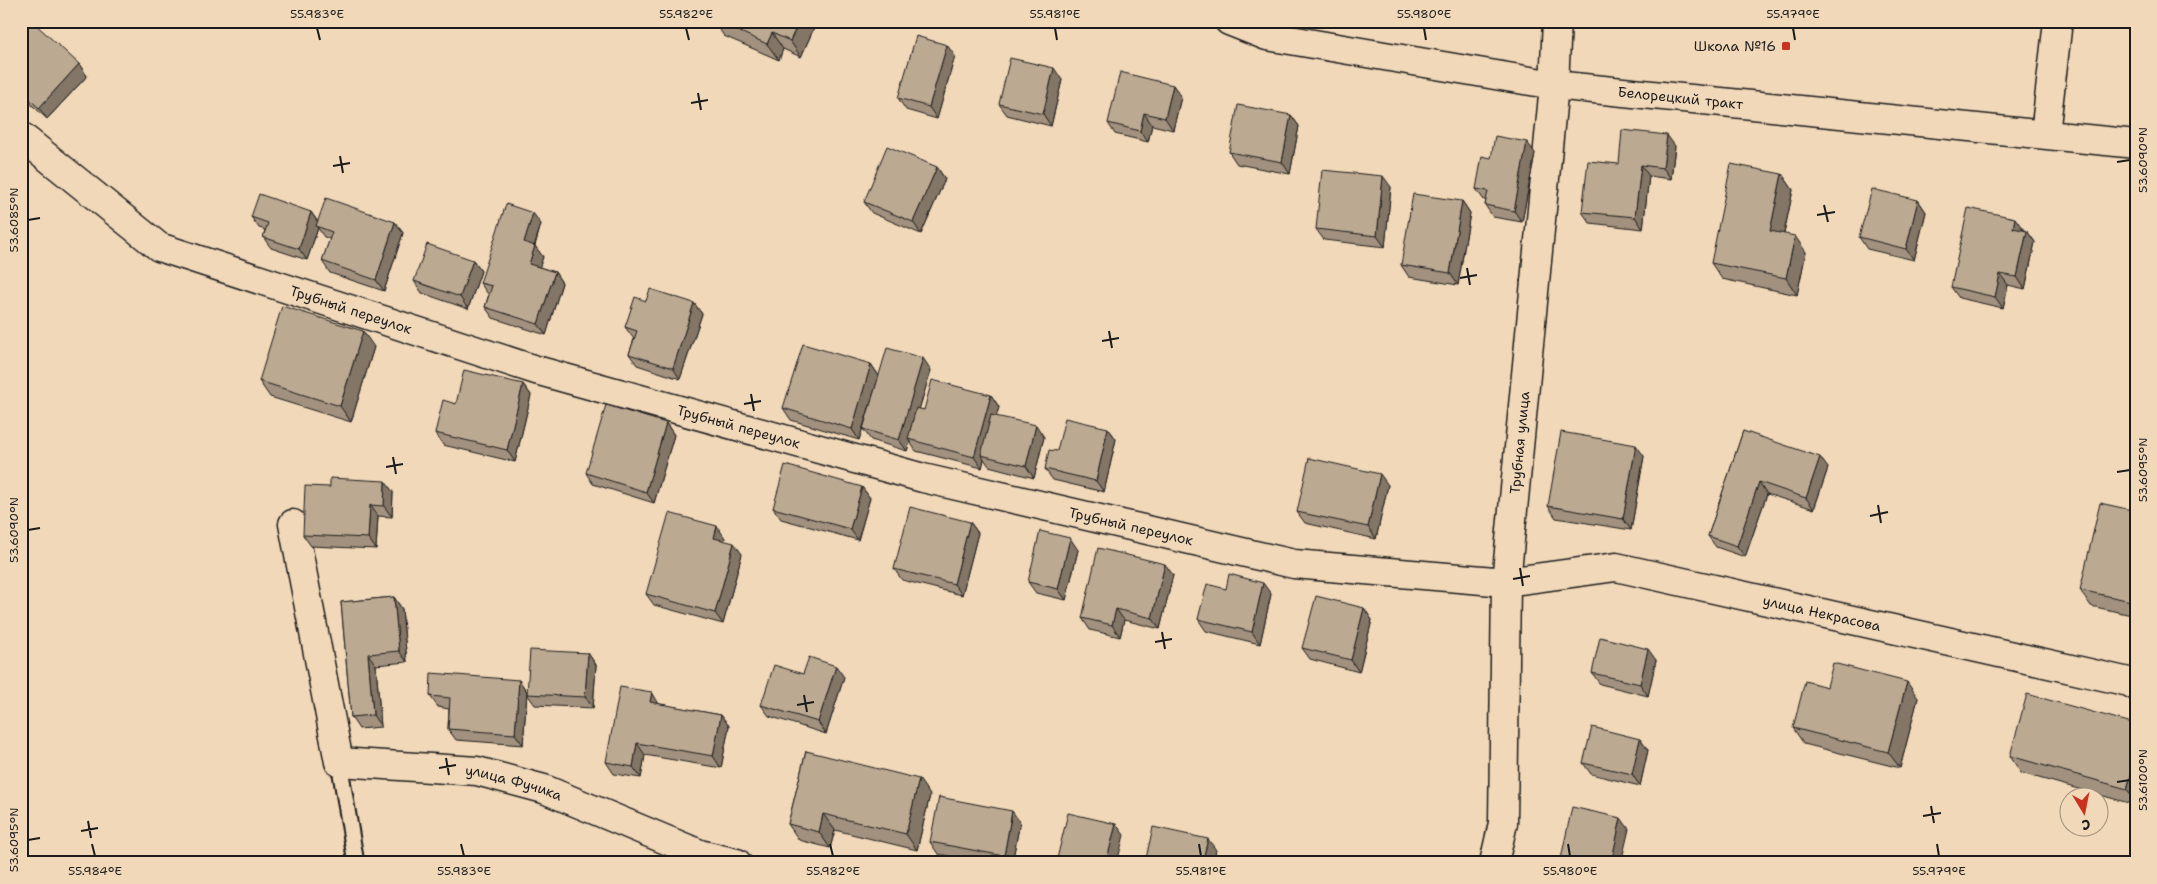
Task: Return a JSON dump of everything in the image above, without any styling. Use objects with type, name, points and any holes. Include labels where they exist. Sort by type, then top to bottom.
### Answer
[{"type":"street","name":"Белорецкий тракт","points":[[1229,21],[1267,36],[1554,85],[2136,144]]},
{"type":"street","name":"Трубная улица","points":[[1494,863],[1503,824],[1506,582],[1554,85],[1557,21]]},
{"type":"street","points":[[2045,134],[2058,21]]},
{"type":"street","name":"Трубный переулок","points":[[21,136],[159,247],[536,370],[923,478],[1294,564],[1506,582]]},
{"type":"street","points":[[293,524],[339,762]]},
{"type":"street","name":"улица Некрасова","points":[[1506,582],[1616,566],[2120,680],[2136,686]]},
{"type":"street","name":"улица Фучика","points":[[339,762],[476,771],[544,789],[700,854],[736,863]]},
{"type":"lane","points":[[339,762],[356,863]]},
{"type":"building","points":[[24,21],[32,21],[79,64],[39,108],[21,91],[21,24]]},
{"type":"building","points":[[716,21],[799,21],[790,41],[772,33],[767,44]]},
{"type":"building","points":[[916,36],[947,45],[929,107],[898,98]]},
{"type":"building","points":[[1010,58],[1054,68],[1043,114],[999,104]]},
{"type":"building","points":[[1120,72],[1173,85],[1165,118],[1144,113],[1140,131],[1108,123]]},
{"type":"building","points":[[1238,105],[1291,115],[1282,162],[1229,152]]},
{"type":"building","points":[[1622,130],[1667,135],[1663,168],[1641,165],[1635,217],[1582,212],[1588,161],[1619,164]]},
{"type":"building","points":[[1495,136],[1527,142],[1514,211],[1485,205],[1488,191],[1476,189],[1482,156],[1491,158]]},
{"type":"building","points":[[887,146],[937,167],[913,222],[864,202]]},
{"type":"building","points":[[1731,164],[1782,174],[1770,231],[1795,236],[1786,278],[1711,263]]},
{"type":"building","points":[[1322,170],[1383,176],[1377,236],[1316,229]]},
{"type":"building","points":[[1872,189],[1918,200],[1906,249],[1859,237]]},
{"type":"building","points":[[259,194],[311,212],[299,249],[263,237],[268,223],[251,217]]},
{"type":"building","points":[[1413,194],[1462,201],[1450,273],[1401,265]]},
{"type":"building","points":[[326,198],[395,222],[376,280],[322,261],[332,232],[316,226]]},
{"type":"building","points":[[506,204],[533,213],[524,242],[535,246],[529,264],[555,272],[538,324],[485,307],[492,286],[480,283]]},
{"type":"building","points":[[1968,208],[2015,218],[2013,228],[2027,231],[2017,277],[2000,274],[1995,297],[1951,287]]},
{"type":"building","points":[[427,244],[473,260],[460,297],[414,281]]},
{"type":"building","points":[[650,289],[694,303],[673,368],[629,354],[637,331],[625,327],[635,297],[646,301]]},
{"type":"building","points":[[282,306],[363,331],[340,406],[259,381]]},
{"type":"building","points":[[803,344],[871,364],[852,429],[783,408]]},
{"type":"building","points":[[887,348],[923,358],[899,440],[863,429]]},
{"type":"building","points":[[464,370],[523,384],[507,450],[435,433],[443,400],[456,404]]},
{"type":"building","points":[[932,380],[991,395],[974,457],[908,439],[916,408],[924,410]]},
{"type":"building","points":[[606,405],[666,423],[646,492],[586,473]]},
{"type":"building","points":[[991,415],[1036,425],[1026,466],[981,455]]},
{"type":"building","points":[[1065,418],[1108,428],[1096,481],[1045,469],[1049,450],[1057,451]]},
{"type":"building","points":[[1743,431],[1820,457],[1806,498],[1759,482],[1737,546],[1708,536]]},
{"type":"building","points":[[1561,432],[1636,445],[1623,519],[1548,506]]},
{"type":"building","points":[[1309,458],[1380,474],[1368,527],[1297,512]]},
{"type":"building","points":[[785,465],[862,487],[850,529],[773,508]]},
{"type":"building","points":[[330,478],[385,481],[384,506],[370,505],[368,538],[303,535],[305,486],[330,487]]},
{"type":"building","points":[[2100,503],[2136,511],[2136,602],[2080,590]]},
{"type":"building","points":[[910,507],[970,522],[954,584],[894,569]]},
{"type":"building","points":[[669,513],[717,526],[714,538],[734,543],[715,613],[646,594]]},
{"type":"building","points":[[1040,531],[1070,538],[1058,589],[1028,582]]},
{"type":"building","points":[[1098,548],[1165,564],[1152,618],[1116,609],[1112,625],[1082,618]]},
{"type":"building","points":[[1229,574],[1263,583],[1252,632],[1198,619],[1207,584],[1226,589]]},
{"type":"building","points":[[1316,596],[1364,608],[1351,660],[1302,648]]},
{"type":"building","points":[[394,597],[399,651],[368,654],[373,715],[351,717],[341,602]]},
{"type":"building","points":[[1600,637],[1648,649],[1640,684],[1592,673]]},
{"type":"building","points":[[530,650],[588,653],[585,697],[527,694]]},
{"type":"building","points":[[809,657],[836,666],[818,722],[761,705],[774,665],[803,674]]},
{"type":"building","points":[[1833,663],[1907,682],[1888,752],[1793,728],[1805,681],[1827,687]]},
{"type":"building","points":[[431,673],[519,680],[515,734],[448,729],[450,698],[430,696]]},
{"type":"building","points":[[620,687],[652,692],[650,702],[721,715],[713,756],[637,743],[633,767],[606,762]]},
{"type":"building","points":[[2027,694],[2136,724],[2136,757],[2127,789],[2010,756]]},
{"type":"building","points":[[1592,727],[1640,739],[1632,774],[1583,763]]},
{"type":"building","points":[[806,751],[919,779],[906,834],[823,814],[819,832],[788,824]]},
{"type":"building","points":[[939,797],[1012,811],[1004,856],[930,842]]},
{"type":"building","points":[[1572,807],[1621,818],[1611,863],[1560,863]]},
{"type":"building","points":[[1068,813],[1116,824],[1106,863],[1056,863]]},
{"type":"building","points":[[1153,827],[1208,839],[1202,863],[1145,863]]},
{"type":"place","name":"Школа №16","points":[[1786,46]]}]
